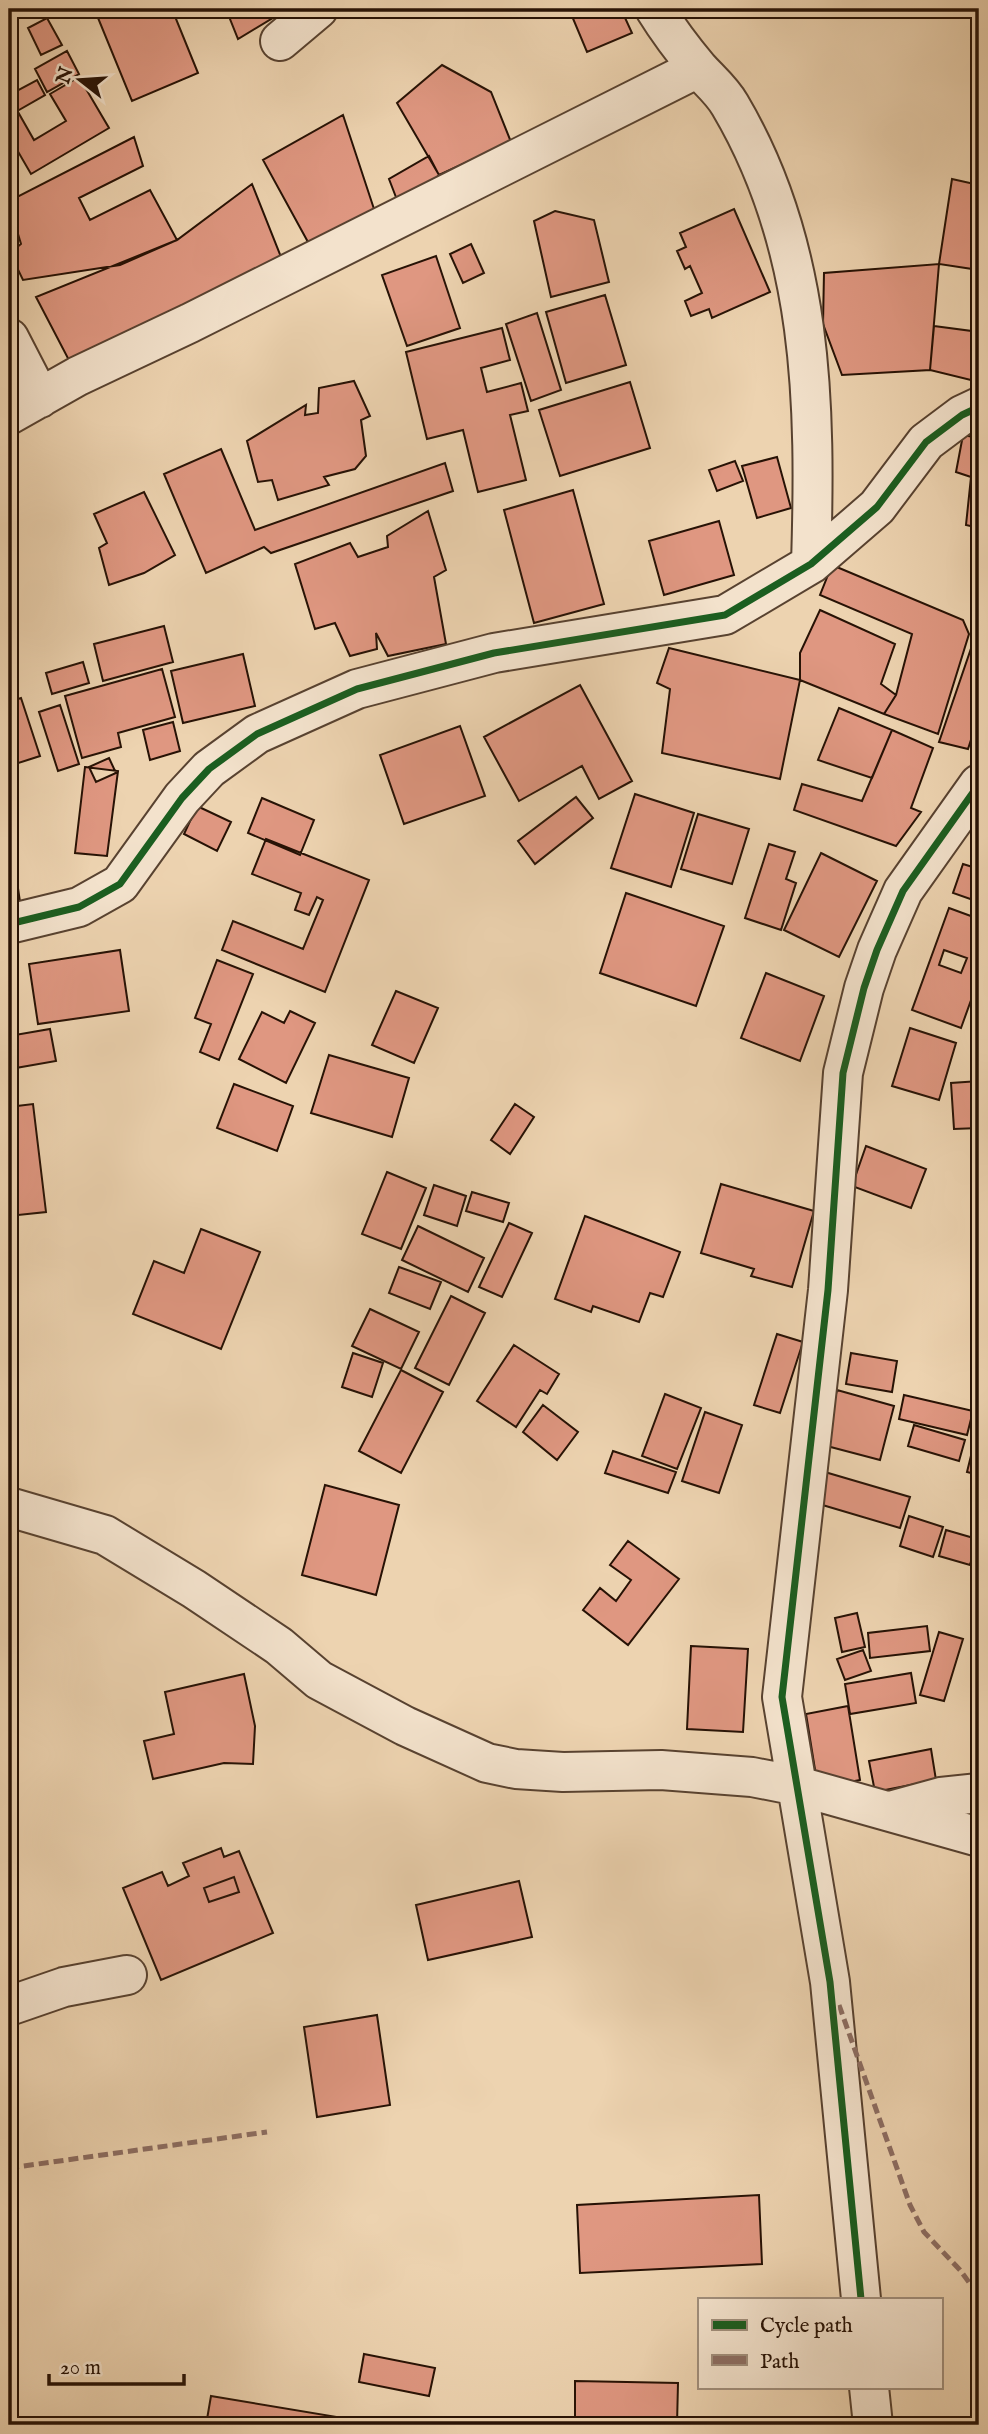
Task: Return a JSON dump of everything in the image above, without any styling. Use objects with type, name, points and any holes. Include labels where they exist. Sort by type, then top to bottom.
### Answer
[{"type":"street","points":[[280,41],[318,9]]},
{"type":"street","points":[[655,9],[698,68],[729,102],[773,191],[794,266],[805,329],[814,436],[811,564]]},
{"type":"street","points":[[9,338],[24,407],[78,376],[190,323],[698,68]]},
{"type":"street","points":[[9,924],[79,907],[120,884],[182,798],[209,769],[257,734],[357,689],[494,653],[724,615],[811,564],[877,507],[926,442],[962,415],[979,407]]},
{"type":"street","points":[[861,2298],[830,1982],[782,1697],[828,1290],[843,1073],[864,988],[877,950],[903,891],[979,784]]},
{"type":"street","points":[[9,1507],[105,1535],[194,1589],[257,1632],[319,1680],[405,1726],[487,1763],[516,1769],[563,1772],[661,1770],[752,1777],[798,1786],[979,1837]]},
{"type":"street","points":[[888,1811],[941,1797],[979,1793]]},
{"type":"street","points":[[9,2006],[64,1987],[127,1975]]},
{"type":"street","points":[[869,2388],[873,2425]]},
{"type":"building","points":[[106,9],[172,9],[198,73],[132,101],[96,13]]},
{"type":"building","points":[[226,9],[273,9],[276,16],[238,39]]},
{"type":"building","points":[[569,9],[621,9],[632,33],[587,52]]},
{"type":"building","points":[[47,18],[62,45],[41,55],[28,28]]},
{"type":"building","points":[[67,51],[79,74],[47,92],[35,69]]},
{"type":"building","points":[[442,65],[491,92],[511,142],[439,175],[397,103]]},
{"type":"building","points":[[79,77],[109,128],[31,174],[9,136],[9,118],[18,112],[34,140],[66,121],[50,94]]},
{"type":"building","points":[[37,80],[45,95],[12,114],[9,109],[9,95]]},
{"type":"building","points":[[343,115],[375,212],[314,253],[263,160]]},
{"type":"building","points":[[134,137],[143,166],[79,198],[90,220],[150,190],[177,240],[120,265],[23,280],[10,253],[21,244],[18,234],[9,237],[9,201]]},
{"type":"building","points":[[429,156],[439,175],[404,218],[389,179]]},
{"type":"building","points":[[952,179],[979,185],[979,270],[939,264]]},
{"type":"building","points":[[252,184],[283,262],[72,366],[36,297],[177,240]]},
{"type":"building","points":[[734,209],[770,292],[712,318],[709,309],[691,316],[685,301],[702,293],[690,266],[685,269],[677,251],[686,247],[680,233]]},
{"type":"building","points":[[555,211],[594,220],[609,282],[551,297],[534,221]]},
{"type":"building","points":[[471,244],[484,273],[463,283],[450,254]]},
{"type":"building","points":[[436,256],[460,328],[407,346],[382,275]]},
{"type":"building","points":[[939,264],[930,370],[842,375],[823,324],[824,273]]},
{"type":"building","points":[[605,295],[626,365],[566,383],[546,312]]},
{"type":"building","points":[[537,313],[561,390],[531,401],[506,324]]},
{"type":"building","points":[[934,326],[979,332],[979,382],[930,370]]},
{"type":"building","points":[[502,328],[510,360],[481,368],[487,392],[521,383],[528,411],[510,415],[526,480],[478,492],[463,430],[427,439],[406,352]]},
{"type":"building","points":[[354,381],[370,416],[361,420],[366,456],[355,469],[324,477],[329,485],[278,500],[272,480],[258,482],[247,441],[306,405],[305,415],[318,413],[319,388]]},
{"type":"building","points":[[630,382],[650,448],[560,476],[539,410]]},
{"type":"building","points":[[963,435],[979,438],[979,528],[966,525],[971,477],[956,472]]},
{"type":"building","points":[[221,449],[255,530],[445,463],[453,491],[271,553],[264,547],[206,573],[164,474]]},
{"type":"building","points":[[777,457],[791,508],[757,518],[742,466]]},
{"type":"building","points":[[735,461],[743,481],[717,491],[709,470]]},
{"type":"building","points":[[573,490],[604,604],[534,623],[504,510]]},
{"type":"building","points":[[144,492],[175,555],[144,573],[109,585],[99,548],[107,543],[94,514]]},
{"type":"building","points":[[428,511],[446,570],[434,577],[446,644],[388,656],[376,633],[377,649],[350,656],[335,623],[315,629],[295,564],[350,543],[358,557],[388,547],[387,536]]},
{"type":"building","points":[[719,521],[734,575],[664,595],[649,541]]},
{"type":"building","points":[[832,565],[963,620],[969,634],[938,734],[884,714],[896,695],[912,634],[820,595]]},
{"type":"building","points":[[820,610],[895,644],[881,684],[896,695],[884,714],[800,680],[800,653]]},
{"type":"building","points":[[164,626],[173,662],[103,681],[94,644]]},
{"type":"building","points":[[977,631],[979,715],[968,749],[939,742]]},
{"type":"building","points":[[669,648],[800,680],[780,779],[662,753],[670,689],[657,683]]},
{"type":"building","points":[[243,654],[255,706],[183,723],[171,671]]},
{"type":"building","points":[[83,662],[89,683],[52,694],[46,673]]},
{"type":"building","points":[[162,669],[175,717],[118,733],[121,747],[82,758],[65,696]]},
{"type":"building","points":[[580,685],[632,781],[599,799],[582,766],[519,801],[484,737]]},
{"type":"building","points":[[21,698],[40,756],[9,766],[9,702]]},
{"type":"building","points":[[60,705],[79,764],[58,771],[39,712]]},
{"type":"building","points":[[839,708],[892,730],[872,778],[818,760]]},
{"type":"building","points":[[173,722],[180,751],[150,760],[143,730]]},
{"type":"building","points":[[460,726],[485,796],[404,824],[380,755]]},
{"type":"building","points":[[892,730],[933,748],[911,808],[921,812],[896,846],[794,810],[802,784],[862,801]]},
{"type":"building","points":[[109,758],[116,773],[96,782],[89,767]]},
{"type":"building","points":[[85,767],[118,771],[107,856],[75,853]]},
{"type":"building","points":[[635,794],[694,813],[671,887],[611,868]]},
{"type":"building","points":[[576,797],[593,818],[535,864],[518,841]]},
{"type":"building","points":[[262,798],[314,820],[300,855],[248,833]]},
{"type":"building","points":[[197,806],[231,822],[217,851],[184,834]]},
{"type":"building","points":[[698,814],[749,829],[732,884],[681,869]]},
{"type":"building","points":[[9,827],[20,902],[9,904]]},
{"type":"building","points":[[266,839],[369,880],[325,992],[222,950],[233,921],[303,949],[323,900],[317,897],[309,915],[295,910],[301,893],[252,874]]},
{"type":"building","points":[[769,844],[795,852],[786,879],[796,883],[781,930],[745,918]]},
{"type":"building","points":[[821,853],[877,881],[839,957],[784,930]]},
{"type":"building","points":[[963,864],[979,869],[979,902],[953,893]]},
{"type":"building","points":[[626,893],[724,926],[696,1006],[600,973]]},
{"type":"building","points":[[949,908],[979,919],[979,978],[961,1028],[912,1010]],"holes":[[[944,950],[967,958],[961,973],[939,965]]]},
{"type":"building","points":[[120,950],[129,1011],[38,1024],[29,964]]},
{"type":"building","points":[[217,960],[253,974],[219,1060],[200,1052],[211,1024],[195,1018]]},
{"type":"building","points":[[766,973],[824,996],[800,1061],[741,1038]]},
{"type":"building","points":[[396,991],[438,1008],[414,1063],[372,1045]]},
{"type":"building","points":[[290,1011],[315,1023],[286,1083],[239,1059],[262,1012],[284,1023]]},
{"type":"building","points":[[910,1028],[956,1043],[939,1100],[892,1086]]},
{"type":"building","points":[[50,1029],[56,1061],[10,1069],[9,1036]]},
{"type":"building","points":[[329,1055],[409,1078],[392,1137],[311,1113]]},
{"type":"building","points":[[979,1081],[979,1128],[954,1129],[951,1083]]},
{"type":"building","points":[[234,1084],[293,1106],[277,1151],[217,1128]]},
{"type":"building","points":[[33,1104],[46,1212],[9,1216],[9,1107]]},
{"type":"building","points":[[515,1104],[534,1117],[510,1154],[491,1140]]},
{"type":"building","points":[[866,1146],[926,1169],[911,1208],[852,1186]]},
{"type":"building","points":[[387,1172],[426,1188],[401,1249],[362,1234]]},
{"type":"building","points":[[721,1184],[814,1211],[792,1287],[751,1276],[754,1269],[701,1253]]},
{"type":"building","points":[[434,1185],[466,1196],[457,1226],[424,1215]]},
{"type":"building","points":[[472,1192],[509,1203],[503,1222],[466,1211]]},
{"type":"building","points":[[585,1216],[680,1252],[663,1297],[650,1293],[639,1322],[593,1306],[591,1312],[555,1299]]},
{"type":"building","points":[[509,1223],[532,1233],[502,1297],[479,1287]]},
{"type":"building","points":[[418,1226],[484,1258],[468,1292],[402,1260]]},
{"type":"building","points":[[201,1229],[260,1252],[221,1349],[133,1314],[154,1261],[184,1273]]},
{"type":"building","points":[[399,1267],[441,1282],[430,1309],[389,1293]]},
{"type":"building","points":[[451,1296],[485,1313],[449,1385],[415,1368]]},
{"type":"building","points":[[370,1309],[419,1332],[401,1369],[352,1346]]},
{"type":"building","points":[[777,1334],[803,1342],[780,1413],[754,1405]]},
{"type":"building","points":[[514,1345],[559,1374],[547,1394],[540,1390],[516,1427],[477,1401]]},
{"type":"building","points":[[353,1353],[383,1363],[372,1397],[342,1387]]},
{"type":"building","points":[[851,1353],[897,1361],[892,1392],[846,1384]]},
{"type":"building","points":[[401,1370],[443,1392],[401,1473],[359,1451]]},
{"type":"building","points":[[837,1390],[894,1406],[880,1460],[823,1445]]},
{"type":"building","points":[[665,1394],[701,1408],[677,1469],[642,1456]]},
{"type":"building","points":[[904,1395],[973,1411],[967,1435],[899,1419]]},
{"type":"building","points":[[543,1405],[578,1432],[557,1460],[523,1432]]},
{"type":"building","points":[[705,1412],[742,1425],[719,1493],[682,1481]]},
{"type":"building","points":[[979,1423],[979,1475],[967,1472]]},
{"type":"building","points":[[914,1425],[965,1440],[959,1461],[908,1446]]},
{"type":"building","points":[[613,1451],[676,1472],[668,1493],[605,1473]]},
{"type":"building","points":[[818,1470],[910,1497],[900,1528],[809,1501]]},
{"type":"building","points":[[325,1485],[399,1505],[376,1595],[302,1575]]},
{"type":"building","points":[[909,1516],[943,1527],[933,1557],[900,1546]]},
{"type":"building","points":[[946,1530],[977,1539],[970,1565],[939,1556]]},
{"type":"building","points":[[628,1541],[679,1579],[628,1645],[583,1610],[600,1588],[616,1601],[631,1580],[610,1565]]},
{"type":"building","points":[[857,1613],[865,1647],[842,1652],[835,1618]]},
{"type":"building","points":[[927,1626],[930,1651],[870,1658],[868,1633]]},
{"type":"building","points":[[939,1632],[963,1639],[944,1701],[920,1695]]},
{"type":"building","points":[[691,1646],[748,1649],[743,1732],[687,1729]]},
{"type":"building","points":[[863,1650],[871,1671],[845,1680],[837,1659]]},
{"type":"building","points":[[911,1673],[916,1703],[850,1714],[845,1684]]},
{"type":"building","points":[[244,1674],[255,1726],[253,1764],[224,1763],[153,1779],[144,1741],[174,1734],[165,1692]]},
{"type":"building","points":[[848,1706],[860,1780],[818,1788],[806,1714]]},
{"type":"building","points":[[931,1749],[936,1780],[875,1792],[869,1761]]},
{"type":"building","points":[[221,1848],[224,1857],[239,1851],[273,1933],[161,1980],[123,1888],[162,1872],[168,1886],[189,1876],[183,1863]],"holes":[[[234,1877],[239,1892],[209,1902],[204,1888]]]},
{"type":"building","points":[[234,1877],[239,1892],[209,1902],[204,1888]]},
{"type":"building","points":[[519,1881],[532,1937],[428,1960],[416,1905]]},
{"type":"building","points":[[377,2015],[390,2105],[317,2117],[304,2027]]},
{"type":"building","points":[[759,2195],[762,2264],[580,2273],[577,2205]]},
{"type":"building","points":[[364,2354],[435,2368],[429,2396],[359,2382]]},
{"type":"building","points":[[575,2381],[678,2383],[677,2425],[575,2425]]},
{"type":"building","points":[[211,2396],[355,2420],[355,2425],[206,2425]]},
{"type":"marked path","points":[[839,2005],[910,2205],[924,2232],[960,2270],[979,2296]]},
{"type":"marked path","points":[[9,2168],[267,2132]]},
{"type":"cycle path","points":[[9,924],[79,907],[120,884],[182,798],[209,769],[257,734],[357,689],[494,653],[725,615],[811,564],[877,507],[926,442],[962,415],[979,407]]},
{"type":"cycle path","points":[[861,2298],[830,1982],[782,1697],[828,1290],[843,1073],[864,988],[877,950],[903,891],[979,784]]}]
